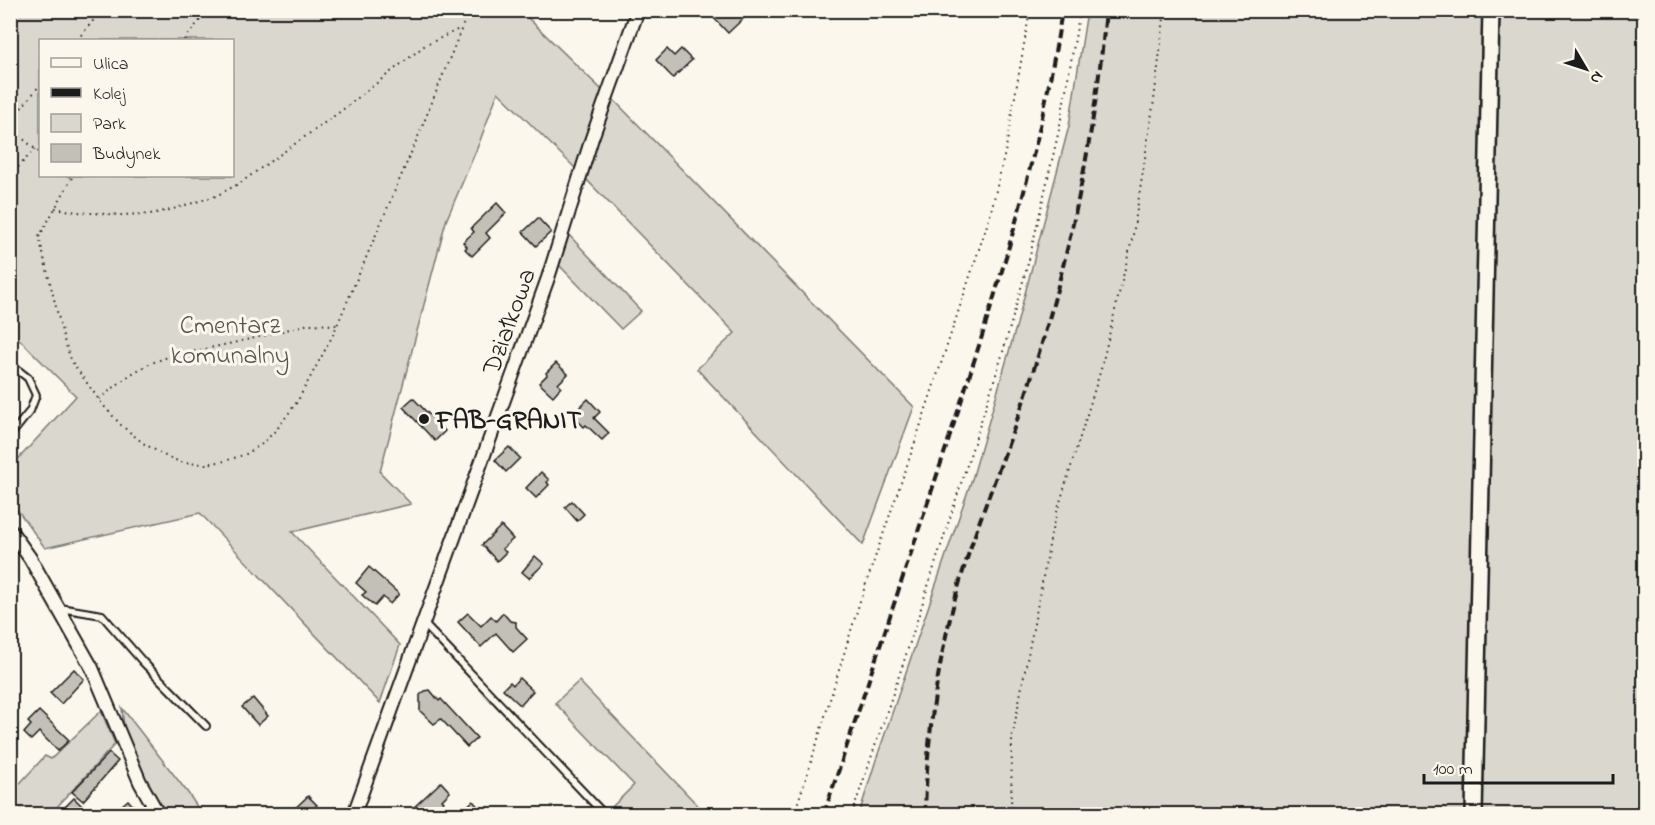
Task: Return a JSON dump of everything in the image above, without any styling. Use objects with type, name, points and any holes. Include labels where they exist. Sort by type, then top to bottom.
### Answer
[{"type":"street","name":"Działkowa","points":[[354,814],[548,278],[592,138],[638,10]]},
{"type":"street","points":[[1474,814],[1491,10]]},
{"type":"street","points":[[10,530],[30,558],[92,668],[141,782],[158,814]]},
{"type":"lane","points":[[10,364],[28,378],[36,395],[30,411],[10,436]]},
{"type":"lane","points":[[58,608],[102,615],[143,662],[206,726]]},
{"type":"lane","points":[[423,623],[604,814]]},
{"type":"path","points":[[78,39],[102,10]]},
{"type":"path","points":[[184,39],[208,10]]},
{"type":"path","points":[[70,177],[39,237],[64,340],[72,362],[121,425],[143,443],[167,458],[184,463],[206,464],[246,454],[262,444],[277,429],[297,402],[332,338],[469,10]]},
{"type":"path","points":[[794,814],[860,601],[990,216],[1006,148],[1030,10]]},
{"type":"path","points":[[852,814],[904,661],[1001,359],[1029,260],[1059,130],[1080,10]]},
{"type":"path","points":[[1011,814],[1014,727],[1053,525],[1101,369],[1133,235],[1165,10]]},
{"type":"path","points":[[55,208],[121,215],[150,214],[216,196],[240,183],[314,131],[424,46],[462,28]]},
{"type":"path","points":[[10,122],[39,87]]},
{"type":"path","points":[[10,128],[39,152]]},
{"type":"path","points":[[10,176],[35,149]]},
{"type":"path","points":[[99,399],[131,374],[165,358],[309,324],[337,325]]},
{"type":"green space","name":"Cmentarz komunalny","points":[[11,11],[524,11],[523,13],[604,92],[576,169],[498,92],[446,221],[380,472],[411,504],[292,532],[400,645],[380,703],[200,513],[45,548],[11,501],[10,468],[76,396],[11,331]]},
{"type":"green space","points":[[1087,11],[1644,11],[1644,814],[859,814],[973,476],[1017,324],[1069,126]]},
{"type":"green space","points":[[612,98],[914,407],[863,545],[697,369],[735,333],[584,177]]},
{"type":"green space","points":[[567,233],[641,311],[621,329],[558,264]]},
{"type":"green space","points":[[579,681],[706,814],[611,814],[608,811],[634,785],[555,703]]},
{"type":"green space","points":[[122,708],[202,814],[165,814],[145,777],[124,728]]},
{"type":"green space","points":[[101,711],[115,744],[55,809],[59,814],[11,814],[11,793],[45,756],[51,759]]},
{"type":"building","points":[[718,10],[739,10],[745,17],[728,33],[712,16]]},
{"type":"building","points":[[667,49],[674,56],[681,49],[692,60],[673,78],[656,60]]},
{"type":"building","points":[[497,203],[506,213],[486,233],[490,238],[472,256],[465,249],[467,247],[463,242],[474,232],[471,228]]},
{"type":"building","points":[[538,218],[551,232],[536,246],[523,232]]},
{"type":"building","points":[[556,363],[568,374],[558,384],[561,387],[553,396],[539,383]]},
{"type":"building","name":"FAB-GRANIT","points":[[413,398],[445,431],[435,441],[403,407]]},
{"type":"building","points":[[588,399],[600,412],[594,418],[609,433],[602,440],[572,415]]},
{"type":"building","points":[[509,447],[520,458],[506,472],[495,460]]},
{"type":"building","points":[[541,472],[549,480],[547,482],[549,485],[536,498],[526,488]]},
{"type":"building","points":[[572,501],[584,514],[577,521],[565,507]]},
{"type":"building","points":[[501,526],[513,539],[502,549],[506,552],[497,561],[482,545]]},
{"type":"building","points":[[535,556],[544,564],[529,578],[522,572]]},
{"type":"building","points":[[369,567],[399,594],[390,604],[383,597],[375,606],[362,595],[366,592],[356,583]]},
{"type":"building","points":[[468,613],[481,626],[491,616],[496,621],[503,613],[510,621],[516,622],[516,627],[527,639],[513,652],[496,633],[481,647],[458,622]]},
{"type":"building","points":[[74,669],[84,679],[61,704],[50,693]]},
{"type":"building","points":[[519,678],[533,691],[520,705],[503,689],[510,682],[513,685]]},
{"type":"building","points":[[430,690],[477,738],[467,747],[441,719],[434,724],[420,711],[420,695]]},
{"type":"building","points":[[253,698],[268,716],[258,725],[242,707]]},
{"type":"building","points":[[39,711],[69,740],[58,751],[39,732],[31,740],[24,733],[31,725],[28,722]]},
{"type":"building","points":[[109,753],[118,761],[83,801],[72,792]]},
{"type":"building","points":[[441,782],[450,792],[442,800],[444,802],[431,814],[417,814],[412,809]]},
{"type":"building","points":[[308,796],[317,805],[307,814],[289,814]]},
{"type":"building","points":[[74,798],[90,814],[72,814],[65,807]]},
{"type":"building","points":[[128,800],[135,808],[127,814],[112,814]]},
{"type":"building","points":[[473,801],[481,810],[475,814],[458,814]]},
{"type":"railway","points":[[824,814],[996,292],[1027,180],[1062,10]]},
{"type":"railway","points":[[925,814],[928,752],[941,659],[964,568],[1024,399],[1058,286],[1088,149],[1106,10]]},
{"type":"place","name":"FAB-GRANIT","points":[[424,419]]}]
